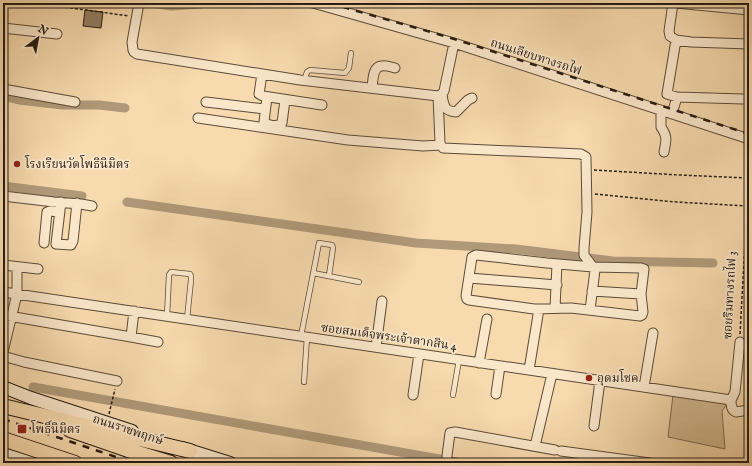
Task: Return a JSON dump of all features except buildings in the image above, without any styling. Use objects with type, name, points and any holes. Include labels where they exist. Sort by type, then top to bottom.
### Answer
[{"type":"main road","name":"ถนนราชพฤกษ์","points":[[3,387],[190,451],[230,463]]},
{"type":"main road","name":"ถนนราชพฤกษ์","points":[[3,406],[128,450],[170,463]]},
{"type":"main road","points":[[3,406],[190,451]]},
{"type":"main road","points":[[7,441],[55,463]]},
{"type":"main road","points":[[7,441],[75,463]]},
{"type":"main road","points":[[3,454],[31,463]]},
{"type":"street","name":"ถนนเลียบทางรถไฟ","points":[[313,3],[454,43],[749,139]]},
{"type":"street","points":[[673,3],[669,31],[670,36],[676,40],[749,44]]},
{"type":"street","points":[[676,3],[749,10]]},
{"type":"street","points":[[139,5],[132,42],[133,50],[137,54],[304,81],[440,95]]},
{"type":"street","points":[[3,28],[57,34]]},
{"type":"street","points":[[676,40],[667,94],[678,97],[742,99]]},
{"type":"street","points":[[441,145],[440,95],[444,91],[454,43]]},
{"type":"street","points":[[372,88],[375,70],[378,67],[395,68]]},
{"type":"street","points":[[262,74],[260,94],[263,96],[322,105]]},
{"type":"street","points":[[3,89],[76,102]]},
{"type":"street","points":[[440,95],[444,106],[450,111],[456,112],[472,98]]},
{"type":"street","points":[[266,97],[264,122],[265,124],[270,125],[279,125],[282,123],[285,100]]},
{"type":"street","points":[[672,114],[678,97]]},
{"type":"street","points":[[206,102],[265,109]]},
{"type":"street","points":[[661,110],[661,127],[667,138],[664,152]]},
{"type":"street","points":[[198,118],[348,140],[423,146],[441,145],[443,148],[581,154],[586,157],[587,212],[584,248],[588,261],[595,270],[590,310]]},
{"type":"street","points":[[3,196],[60,207]]},
{"type":"street","points":[[78,203],[73,241],[71,245],[41,242],[47,212],[78,203],[92,206]]},
{"type":"street","points":[[56,244],[60,207]]},
{"type":"street","points":[[476,255],[557,264],[588,261],[639,267],[644,269],[641,294],[642,314],[640,316],[571,308],[538,309],[467,299],[466,296],[472,257],[476,255]]},
{"type":"street","points":[[555,308],[557,264]]},
{"type":"street","points":[[3,265],[38,269]]},
{"type":"street","points":[[3,352],[7,316],[17,294],[17,267]]},
{"type":"street","points":[[469,278],[557,285]]},
{"type":"street","points":[[592,291],[641,294]]},
{"type":"street","name":"ซอยสมเด็จพระเจ้าตากสิน 4","points":[[3,292],[730,400]]},
{"type":"street","points":[[376,347],[382,301]]},
{"type":"street","points":[[529,370],[538,309]]},
{"type":"street","points":[[131,337],[134,312]]},
{"type":"street","points":[[7,316],[158,342]]},
{"type":"street","points":[[479,363],[487,319]]},
{"type":"street","points":[[644,387],[653,334]]},
{"type":"street","name":"ซอยริมทางรถไฟ 3","points":[[730,400],[735,392],[744,342]]},
{"type":"street","points":[[413,395],[419,354]]},
{"type":"street","points":[[3,356],[24,362],[117,381]]},
{"type":"street","points":[[496,394],[500,366]]},
{"type":"street","points":[[535,446],[552,374]]},
{"type":"street","points":[[594,426],[600,381]]},
{"type":"street","points":[[730,400],[732,410],[736,412],[749,410]]},
{"type":"street","points":[[446,456],[450,433],[455,432],[558,451],[650,463]]},
{"type":"lane","points":[[304,81],[306,72],[310,70],[345,73],[349,68],[351,53]]},
{"type":"lane","points":[[304,382],[304,337],[318,246],[319,243],[322,242],[332,245],[334,248],[329,276]]},
{"type":"lane","points":[[167,316],[169,275],[171,272],[190,274],[191,280],[187,319]]},
{"type":"lane","points":[[313,273],[358,282]]},
{"type":"lane","points":[[453,395],[459,360]]},
{"type":"path","points":[[64,3],[64,7],[137,17]]},
{"type":"path","name":"ซอยริมทางรถไฟ 3","points":[[744,342],[740,316],[749,166]]},
{"type":"path","points":[[586,170],[748,178]]},
{"type":"path","points":[[587,193],[676,202],[746,206]]},
{"type":"path","points":[[109,414],[113,398]]},
{"type":"shaded area","points":[[673,395],[728,403],[722,411],[725,449],[668,437]]},
{"type":"waterway","points":[[152,3],[171,6],[201,4]]},
{"type":"waterway","points":[[3,96],[19,100],[63,105],[99,105],[125,108]]},
{"type":"waterway","points":[[3,186],[82,196]]},
{"type":"waterway","points":[[127,202],[416,243],[516,249],[613,261],[713,263]]},
{"type":"waterway","points":[[33,387],[462,463]]},
{"type":"railway","points":[[329,3],[448,37],[749,134]]},
{"type":"railway","points":[[3,419],[134,463]]},
{"type":"place","name":"โรงเรียนวัดโพธินิมิตร","points":[[17,164]]},
{"type":"place","name":"อุดมโชค","points":[[589,378]]},
{"type":"place","name":"โพธิ์นิมิตร","points":[[22,429]]}]
